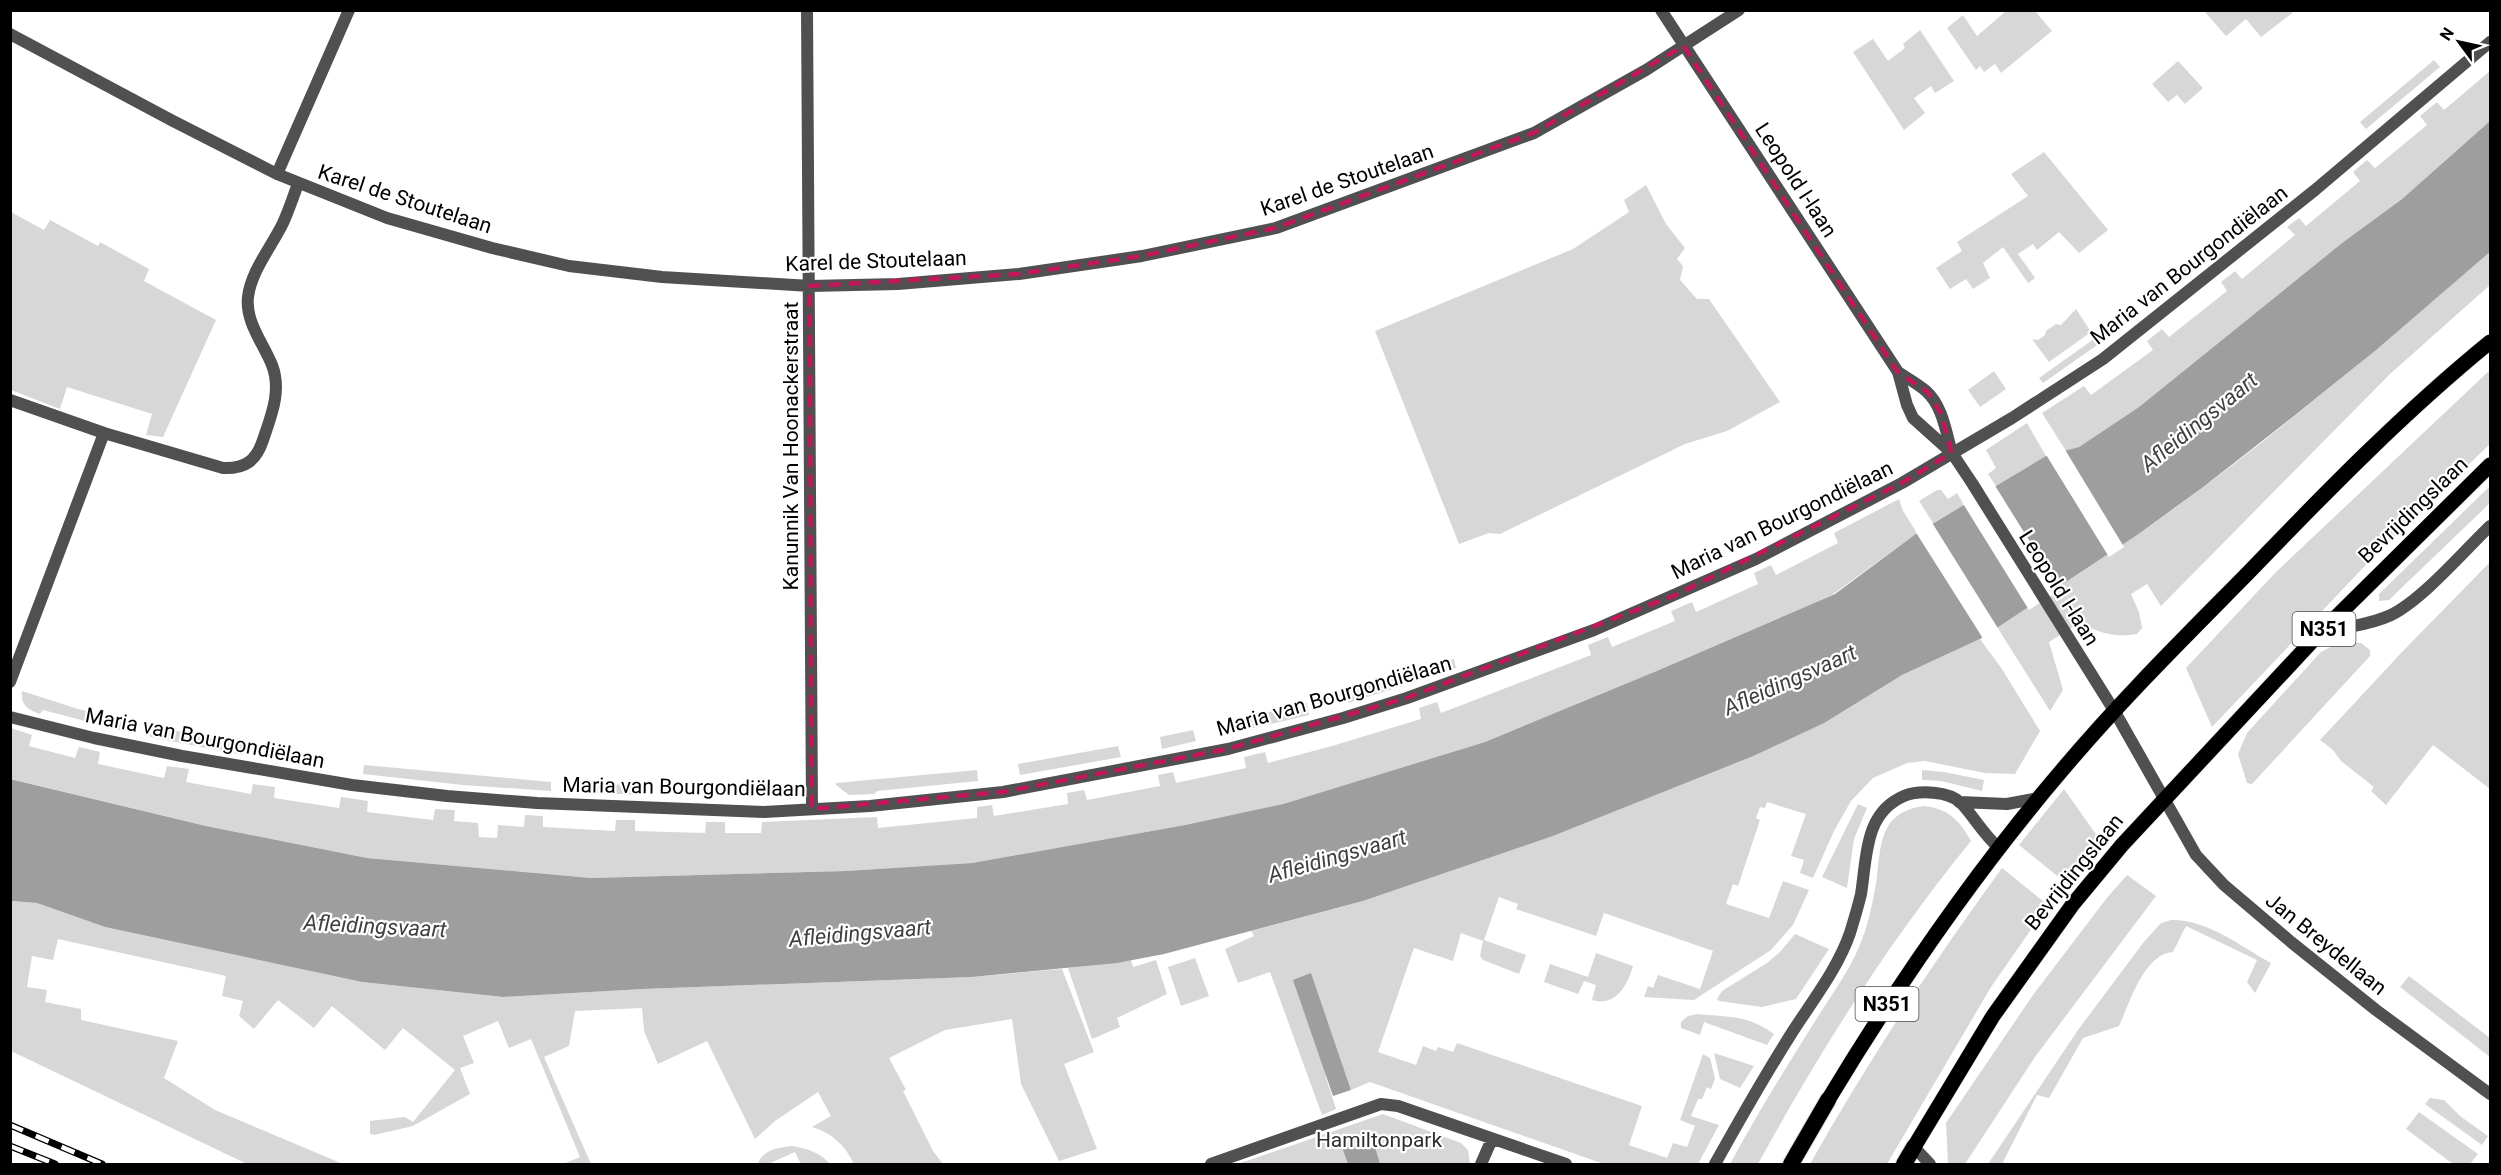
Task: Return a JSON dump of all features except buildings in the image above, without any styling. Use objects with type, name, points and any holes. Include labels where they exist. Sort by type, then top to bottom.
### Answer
[{"type":"highway","name":"N351","points":[[1791,1164],[1828,1100]]},
{"type":"highway","name":"Bevrijdingslaan","points":[[1904,1164],[1914,1147]]},
{"type":"main road","name":"N351","points":[[1828,1100],[1912,967],[1999,848],[2039,798],[2115,712],[2313,505],[2393,427],[2490,342]]},
{"type":"main road","name":"Bevrijdingslaan","points":[[1914,1147],[1993,1016],[2055,928],[2122,845],[2316,637],[2490,465]]},
{"type":"street","points":[[278,174],[349,10]]},
{"type":"street","name":"Kanunnik Van Hoonackerstraat","points":[[807,10],[812,809]]},
{"type":"street","name":"Leopold I-laan","points":[[1660,10],[1898,372],[1913,418],[1952,453],[1972,483],[2115,712],[2165,799]]},
{"type":"street","name":"Karel de Stoutelaan","points":[[10,34],[173,121],[298,184],[387,218],[492,248],[569,266],[662,277],[810,286],[898,284],[1019,274],[1142,256],[1276,228],[1534,133],[1684,46],[1739,10]]},
{"type":"street","name":"Maria van Bourgondiëlaan","points":[[10,717],[94,738],[214,762],[352,785],[424,794],[627,808],[764,812],[870,806],[1003,792],[1228,749],[1375,708],[1583,634],[1756,559],[1881,494],[2030,407],[2103,359],[2315,190],[2490,42]]},
{"type":"street","points":[[10,400],[104,432],[223,468],[236,469],[250,464],[259,451],[276,403],[272,366],[248,309],[248,296],[252,282],[283,222],[298,184]]},
{"type":"street","name":"Leopold I-laan","points":[[1898,372],[1928,392],[1936,403],[1942,415],[1952,453]]},
{"type":"street","points":[[10,682],[104,432]]},
{"type":"street","name":"Bevrijdingslaan","points":[[2316,637],[2337,629],[2375,622],[2393,614],[2415,598],[2490,526]]},
{"type":"street","points":[[1715,1164],[1771,1065],[1840,955],[1856,913],[1871,828],[1879,814],[1892,802],[1907,795],[1938,794],[1959,802],[2007,804],[2039,798]]},
{"type":"street","name":"Jan Breydellaan","points":[[2165,799],[2191,848],[2224,885],[2358,996],[2490,1094]]},
{"type":"street","points":[[1959,802],[1984,834],[1999,848]]},
{"type":"street","points":[[1210,1164],[1381,1104],[1398,1106],[1566,1164]]},
{"type":"street","points":[[1481,1164],[1492,1139]]},
{"type":"street","points":[[1914,1147],[1930,1164]]},
{"type":"highlighted area","points":[[1684,46],[1898,372],[1928,392],[1942,415],[1952,453],[1902,483],[1676,595],[1407,698],[1228,749],[1003,792],[812,809],[810,286],[1019,274],[1142,256],[1276,228],[1534,133]]},
{"type":"green space","points":[[2006,11],[2035,11],[2052,31],[2001,73],[1995,64],[1984,72],[1980,66],[1976,70],[1947,28],[1963,15],[1977,36]]},
{"type":"green space","points":[[2204,11],[2295,11],[2261,37],[2246,19],[2226,36]]},
{"type":"green space","points":[[1920,30],[1954,81],[1935,93],[1931,86],[1914,98],[1925,113],[1904,130],[1853,52],[1873,39],[1888,61],[1905,48],[1903,44]]},
{"type":"green space","points":[[2434,60],[2440,67],[2366,129],[2360,122]]},
{"type":"green space","points":[[2178,61],[2203,88],[2185,104],[2177,95],[2168,102],[2152,84]]},
{"type":"green space","points":[[2490,71],[2490,121],[2402,199],[2342,243],[2139,407],[2079,447],[2066,451],[2042,413],[2084,386],[2091,395],[2153,350],[2147,341],[2162,329],[2169,337],[2227,291],[2221,282],[2235,271],[2242,279],[2295,235],[2287,227],[2299,218],[2306,226],[2360,181],[2353,172],[2367,160],[2375,168],[2427,125],[2420,116],[2437,102],[2444,110]]},
{"type":"green space","points":[[2044,152],[2108,230],[2079,253],[2059,232],[2037,250],[2033,244],[2018,254],[2035,278],[2028,283],[2003,247],[1983,263],[1990,278],[1973,289],[1966,279],[1950,289],[1936,268],[1962,251],[1957,242],[2028,196],[2011,174]]},
{"type":"green space","points":[[1646,185],[1666,224],[1685,248],[1677,259],[1683,266],[1680,280],[1697,299],[1709,299],[1780,402],[1727,431],[1685,444],[1500,534],[1489,533],[1459,544],[1375,331],[1573,249],[1629,212],[1624,200]]},
{"type":"green space","points":[[11,212],[44,230],[50,220],[98,246],[100,242],[149,269],[144,281],[216,320],[163,437],[146,435],[152,414],[67,387],[60,409],[11,390]]},
{"type":"green space","points":[[2242,222],[2246,226],[2176,283],[2172,279]]},
{"type":"green space","points":[[2490,252],[2490,285],[2390,374],[2161,606],[2147,584],[2131,594],[2139,612],[2142,628],[2137,634],[2108,634],[2080,623],[2049,642],[2063,690],[2050,711],[1997,627],[2126,542],[2238,461],[2384,343]]},
{"type":"green space","points":[[2076,309],[2091,332],[2049,362],[2032,339],[2038,340],[2056,324],[2061,325]]},
{"type":"green space","points":[[2101,334],[2106,339],[2043,383],[2039,378]]},
{"type":"green space","points":[[2490,370],[2490,444],[2379,551],[2212,727],[2186,668],[2276,572]]},
{"type":"green space","points":[[1994,371],[2006,389],[1980,407],[1968,390]]},
{"type":"green space","points":[[2027,423],[2046,456],[1996,486],[1988,474],[1996,468],[1986,450]]},
{"type":"green space","points":[[2490,486],[2490,503],[2389,600],[2379,601],[2379,594]]},
{"type":"green space","points":[[1941,490],[1948,499],[1957,493],[1964,505],[1933,523],[1919,501]]},
{"type":"green space","points":[[1899,499],[1903,511],[1917,533],[1832,595],[1485,742],[1283,804],[1185,825],[972,863],[846,871],[591,878],[367,858],[206,826],[11,779],[11,728],[32,735],[29,746],[75,758],[79,747],[100,752],[98,764],[164,778],[167,766],[189,769],[186,782],[251,794],[253,784],[275,787],[274,798],[339,808],[341,797],[368,801],[367,812],[433,820],[435,809],[455,810],[454,821],[478,823],[479,837],[497,838],[498,825],[524,827],[525,815],[543,816],[543,827],[615,831],[616,820],[635,820],[635,831],[705,833],[706,822],[725,822],[725,833],[761,833],[762,822],[877,817],[878,828],[977,818],[977,807],[992,805],[994,816],[1068,804],[1067,793],[1084,790],[1087,800],[1160,786],[1158,775],[1173,772],[1176,783],[1246,768],[1244,757],[1265,752],[1268,763],[1421,719],[1419,708],[1437,702],[1441,713],[1591,655],[1588,645],[1608,637],[1612,647],[1675,621],[1671,611],[1692,602],[1696,612],[1758,584],[1754,573],[1771,565],[1776,575],[1838,543],[1834,533]]},
{"type":"green space","points":[[2490,562],[2490,789],[2433,745],[2386,805],[2371,791],[2374,787],[2341,761],[2333,750],[2320,740]]},
{"type":"green space","points":[[1980,639],[2002,669],[2040,731],[2015,774],[1985,773],[1925,761],[1907,763],[1873,778],[1851,801],[1834,831],[1813,878],[1800,873],[1804,860],[1791,856],[1806,814],[1767,802],[1765,808],[1760,807],[1756,818],[1760,820],[1738,886],[1733,884],[1726,904],[1769,918],[1783,881],[1809,890],[1793,925],[1771,950],[1694,1000],[1644,997],[1648,986],[1653,988],[1658,975],[1700,989],[1713,951],[1604,913],[1596,936],[1516,909],[1518,904],[1499,897],[1484,940],[1526,955],[1519,974],[1483,960],[1480,956],[1483,941],[1461,933],[1453,961],[1414,948],[1378,1052],[1416,1065],[1423,1046],[1436,1051],[1438,1047],[1453,1052],[1457,1043],[1642,1106],[1629,1145],[1667,1158],[1673,1143],[1687,1147],[1695,1126],[1680,1120],[1703,1054],[1710,1058],[1715,1079],[1711,1089],[1707,1087],[1702,1099],[1698,1099],[1691,1116],[1719,1125],[1698,1164],[1604,1164],[1370,1082],[1351,1090],[1311,974],[1326,1078],[1336,1109],[1322,1115],[1270,972],[1238,983],[1225,949],[1254,936],[1251,931],[1363,901],[1553,836],[1751,757],[1902,675]]},
{"type":"green space","points":[[2349,642],[2361,643],[2370,650],[2370,656],[2252,784],[2247,783],[2238,754],[2247,733],[2321,652],[2334,645]]},
{"type":"green space","points":[[1454,659],[1456,668],[1415,682],[1412,672]]},
{"type":"green space","points":[[1400,676],[1402,686],[1348,703],[1344,692]]},
{"type":"green space","points":[[22,691],[78,709],[127,720],[123,731],[43,710],[40,714],[26,706],[22,700]]},
{"type":"green space","points":[[1307,703],[1309,715],[1233,733],[1230,721]]},
{"type":"green space","points":[[153,726],[245,745],[243,755],[150,737]]},
{"type":"green space","points":[[1193,730],[1196,741],[1162,749],[1160,737]]},
{"type":"green space","points":[[1118,746],[1121,757],[1020,775],[1018,764]]},
{"type":"green space","points":[[364,765],[551,782],[551,791],[463,785],[363,774]]},
{"type":"green space","points":[[977,770],[978,781],[877,791],[874,794],[849,795],[836,785],[836,783]]},
{"type":"green space","points":[[1922,770],[1984,780],[1982,791],[1941,781],[1922,780]]},
{"type":"green space","points":[[594,783],[645,786],[644,795],[593,793]]},
{"type":"green space","points":[[2064,789],[2100,840],[2066,883],[2019,845]]},
{"type":"green space","points":[[1858,804],[1867,808],[1854,839],[1847,888],[1822,877]]},
{"type":"green space","points":[[1925,806],[1941,810],[1953,817],[1971,841],[1884,957],[1806,1080],[1758,1164],[1730,1164],[1769,1095],[1855,956],[1869,918],[1882,840],[1886,830],[1900,814]]},
{"type":"green space","points":[[2002,868],[2048,905],[1991,987],[1887,1164],[1810,1164],[1902,1013]]},
{"type":"green space","points":[[2127,875],[2156,896],[2035,1057],[1965,1164],[1948,1164],[1946,1123],[2033,995]]},
{"type":"green space","points":[[10,901],[37,903],[105,927],[362,982],[503,997],[643,989],[972,977],[1062,969],[1094,1052],[1064,1064],[1097,1149],[1059,1161],[1021,1084],[1012,1019],[945,1030],[889,1058],[933,1151],[943,1164],[854,1164],[837,1141],[812,1127],[831,1116],[818,1092],[775,1121],[755,1139],[707,1041],[658,1064],[644,1031],[642,1008],[575,1011],[569,1046],[544,1057],[591,1164],[563,1164],[580,1157],[531,1039],[509,1048],[498,1021],[463,1036],[474,1063],[460,1068],[470,1094],[413,1126],[374,1135],[370,1134],[370,1121],[405,1117],[413,1122],[455,1070],[403,1028],[385,1050],[332,1006],[314,1028],[278,1000],[254,1029],[239,1016],[243,1001],[222,996],[226,976],[58,939],[53,960],[32,956],[27,987],[47,990],[45,1002],[81,1009],[81,1020],[178,1041],[164,1078],[215,1110],[343,1164],[247,1164],[11,1051]]},
{"type":"green space","points":[[2171,920],[2197,924],[2210,929],[2271,963],[2255,993],[2247,982],[2257,960],[2186,926],[2173,952],[2154,961],[2146,970],[2119,1026],[2083,1038],[2049,1098],[2037,1095],[2002,1164],[1988,1164],[2078,1030],[2143,943],[2161,923]]},
{"type":"green space","points":[[1795,934],[1829,949],[1796,999],[1762,1007],[1717,999],[1722,991],[1767,963]]},
{"type":"green space","points":[[1596,953],[1633,966],[1624,987],[1614,998],[1592,1000],[1596,985],[1584,981],[1578,994],[1544,982],[1550,964],[1588,977]]},
{"type":"green space","points":[[1195,958],[1209,996],[1181,1006],[1168,967]]},
{"type":"green space","points":[[1131,960],[1133,967],[1156,960],[1167,994],[1117,1018],[1120,1027],[1092,1039],[1068,968]]},
{"type":"green space","points":[[2409,976],[2490,1038],[2490,1057],[2400,987]]},
{"type":"green space","points":[[1697,1014],[1746,1020],[1774,1034],[1767,1045],[1704,1022],[1700,1035],[1681,1028],[1681,1022],[1688,1016]]},
{"type":"green space","points":[[1714,1053],[1754,1066],[1740,1088],[1720,1079]]},
{"type":"green space","points":[[2430,1098],[2444,1100],[2460,1116],[2488,1136],[2482,1145],[2425,1104]]},
{"type":"green space","points":[[2419,1112],[2478,1154],[2470,1164],[2453,1164],[2406,1129]]},
{"type":"green space","name":"Hamiltonpark","points":[[1383,1114],[1461,1143],[1468,1150],[1470,1164],[1238,1164]]},
{"type":"green space","points":[[793,1146],[818,1154],[830,1164],[801,1164],[795,1152],[768,1164],[758,1164],[767,1152]]},
{"type":"water","name":"Afleidingsvaart","points":[[2490,121],[2490,252],[2376,350],[2294,416],[2202,488],[2137,535],[1980,639],[1902,675],[1824,723],[1751,757],[1553,836],[1363,901],[1164,954],[1117,963],[972,977],[643,989],[503,997],[362,982],[105,927],[37,903],[11,901],[10,779],[206,826],[367,858],[591,878],[846,871],[972,863],[1185,825],[1283,804],[1485,742],[1835,594],[1917,533],[2046,456],[2079,447],[2139,407],[2342,243],[2402,199]]},
{"type":"water","points":[[1311,973],[1351,1090],[1333,1096],[1293,980]]},
{"type":"water","points":[[1371,1134],[1380,1164],[1348,1164],[1341,1144]]},
{"type":"pier","points":[[2064,448],[2124,547],[2109,557],[2045,453]]},
{"type":"pier","points":[[1994,484],[2060,590],[2029,610],[1962,502]]},
{"type":"pier","points":[[1931,521],[1999,630],[1984,640],[1915,531]]},
{"type":"railway","points":[[10,1125],[102,1164]]},
{"type":"railway","points":[[10,1146],[55,1164]]}]
